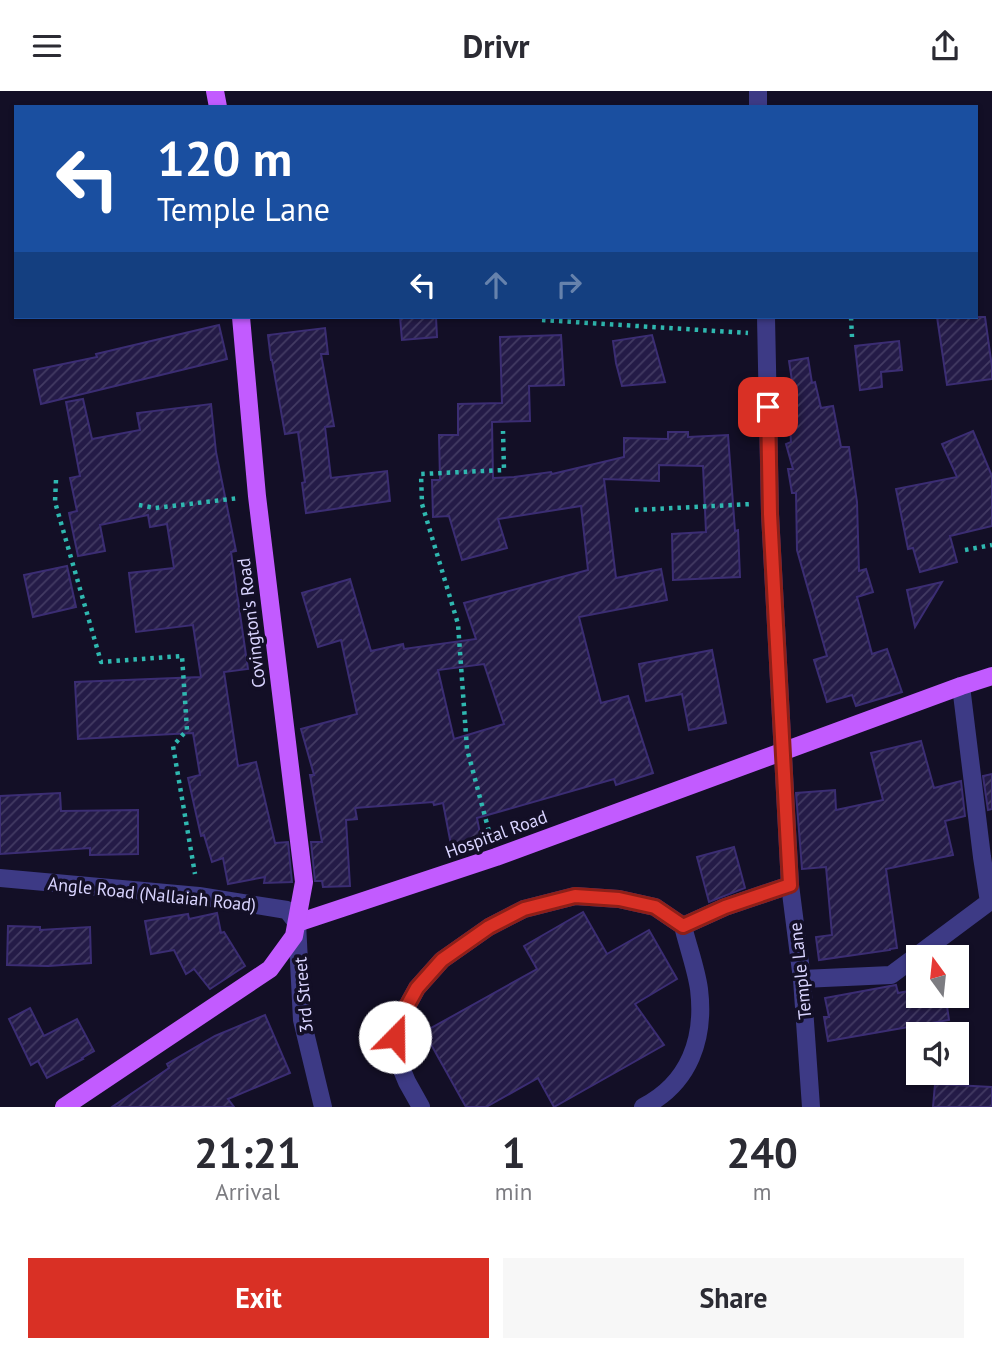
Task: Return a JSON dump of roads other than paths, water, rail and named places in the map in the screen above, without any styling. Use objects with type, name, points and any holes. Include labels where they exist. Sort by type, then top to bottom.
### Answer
[{"type":"main road","name":"Covington's Road","points":[[240,319],[257,496],[304,882],[298,923]]},
{"type":"main road","name":"Hospital Road","points":[[298,923],[496,857],[992,676]]},
{"type":"main road","points":[[64,1107],[270,969],[294,936],[298,923]]},
{"type":"street","name":"Temple Lane","points":[[766,325],[770,503],[790,885],[802,979],[811,1107]]},
{"type":"street","points":[[802,979],[891,975],[989,902],[961,686]]},
{"type":"street","name":"Angle Road (Nallaiah Road)","points":[[0,878],[199,896],[286,910],[298,923]]},
{"type":"street","points":[[683,926],[725,907],[790,885]]},
{"type":"street","points":[[421,1107],[397,1058],[395,1037],[400,1019],[417,988],[442,960],[489,927],[524,909],[575,896],[619,899],[655,907],[683,926],[698,987],[700,1015],[696,1042],[690,1062],[676,1082],[652,1103],[643,1107]]},
{"type":"street","name":"3rd Street","points":[[298,923],[302,1020],[323,1107]]}]
